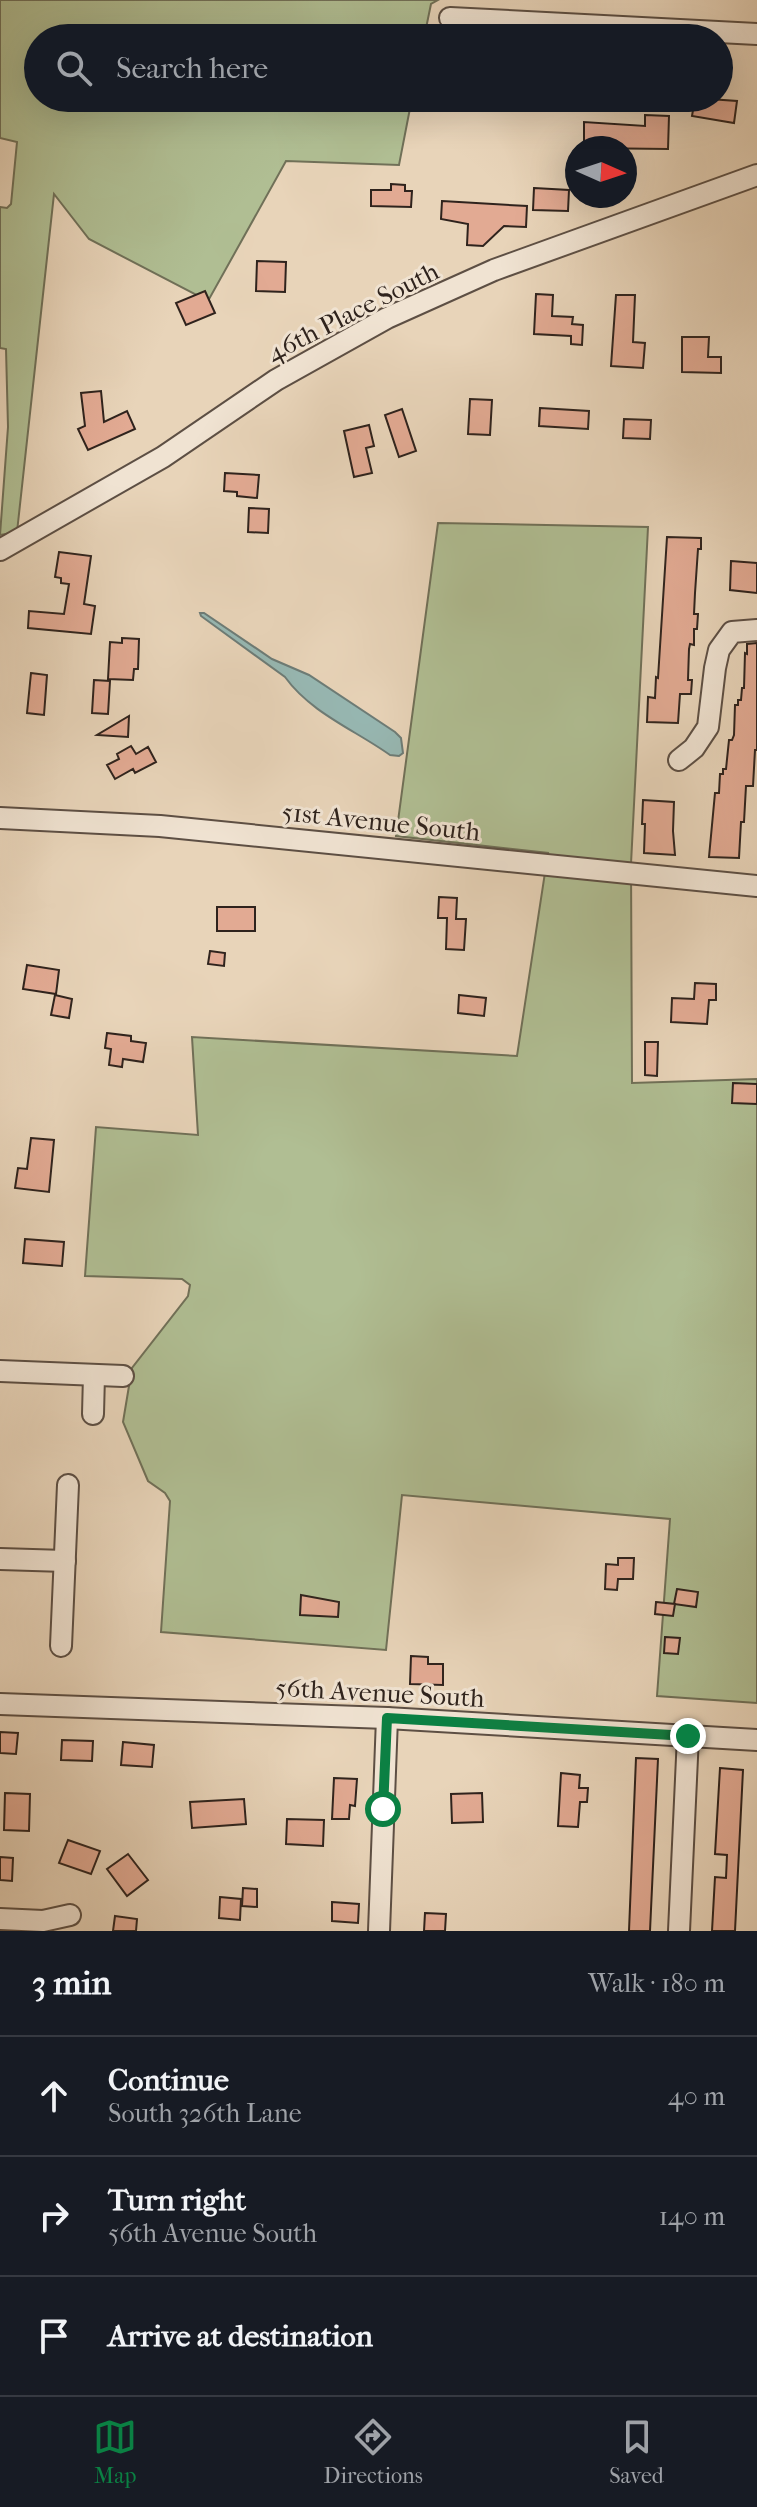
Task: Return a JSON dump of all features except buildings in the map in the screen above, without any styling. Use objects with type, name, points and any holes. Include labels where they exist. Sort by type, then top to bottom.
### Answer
[{"type":"street","points":[[450,18],[565,24]]},
{"type":"street","points":[[733,33],[757,34]]},
{"type":"street","name":"46th Place South","points":[[0,550],[163,457],[276,380],[387,318],[494,270],[757,175]]},
{"type":"street","points":[[679,760],[694,748],[708,727],[719,650],[732,632],[757,630]]},
{"type":"street","name":"51st Avenue South","points":[[0,818],[160,826],[757,886]]},
{"type":"street","points":[[0,1371],[123,1376]]},
{"type":"street","points":[[93,1414],[94,1375]]},
{"type":"street","points":[[61,1646],[68,1485]]},
{"type":"street","points":[[0,1559],[65,1561]]},
{"type":"street","name":"56th Avenue South","points":[[0,1704],[387,1718],[757,1740]]},
{"type":"street","points":[[379,1931],[387,1718]]},
{"type":"street","points":[[679,1931],[688,1736]]},
{"type":"street","points":[[0,1919],[43,1921],[70,1915]]},
{"type":"green space","points":[[0,0],[438,0],[431,4],[427,24],[24,24],[24,112],[409,112],[399,165],[286,161],[208,301],[89,239],[54,194],[17,532],[0,535],[8,427],[6,349],[0,348],[0,207],[7,208],[11,204],[17,142],[0,138]]},
{"type":"green space","points":[[438,523],[648,527],[631,864],[632,1083],[757,1079],[757,1703],[657,1696],[670,1519],[402,1495],[386,1650],[161,1632],[170,1501],[165,1493],[148,1481],[123,1422],[132,1368],[188,1296],[190,1285],[182,1279],[85,1276],[96,1127],[198,1135],[192,1037],[517,1056],[548,853],[396,836]]},
{"type":"water","points":[[200,613],[272,659],[309,675],[395,732],[401,738],[403,753],[390,755],[320,711],[285,677]]},
{"type":"route","points":[[383,1809],[387,1718],[688,1736]]}]
